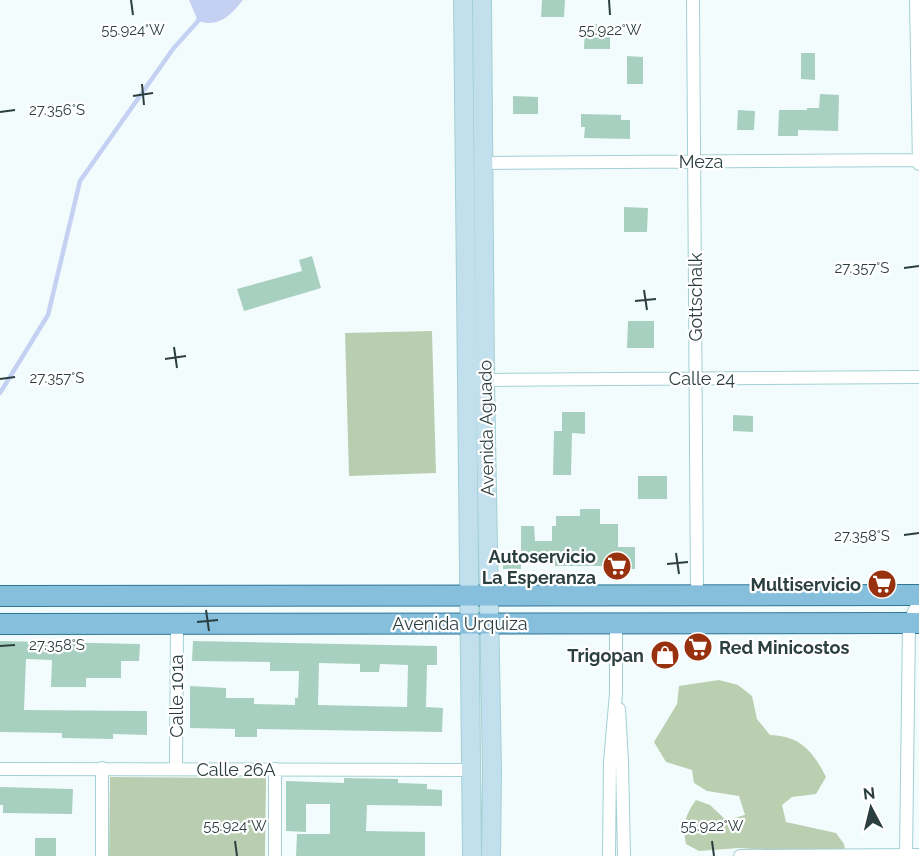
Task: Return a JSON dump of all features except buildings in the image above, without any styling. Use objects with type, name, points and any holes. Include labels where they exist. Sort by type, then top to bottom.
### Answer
[{"type":"main road","name":"Avenida Urquiza","points":[[0,596],[919,595]]},
{"type":"main road","name":"Avenida Urquiza","points":[[0,624],[914,623]]},
{"type":"street","name":"Avenida Aguado","points":[[464,0],[480,595]]},
{"type":"street","name":"Avenida Aguado","points":[[482,0],[485,380],[480,623],[491,856]]},
{"type":"street","name":"Gottschalk","points":[[693,0],[697,594]]},
{"type":"street","points":[[916,0],[919,162]]},
{"type":"street","name":"Meza","points":[[484,163],[919,162]]},
{"type":"street","name":"Calle 24","points":[[485,380],[919,377]]},
{"type":"street","points":[[740,856],[911,855],[914,623],[919,601]]},
{"type":"street","points":[[609,856],[610,762],[616,693],[616,622]]},
{"type":"street","name":"Calle 101a","points":[[176,768],[177,623]]},
{"type":"street","name":"Avenida Aguado","points":[[472,856],[472,770],[480,623]]},
{"type":"street","points":[[616,693],[621,735],[624,856]]},
{"type":"street","points":[[102,768],[102,856]]},
{"type":"street","name":"Calle 26A","points":[[0,769],[472,770]]},
{"type":"street","points":[[275,769],[275,856]]},
{"type":"green space","points":[[432,331],[436,473],[349,476],[345,333]]},
{"type":"green space","points":[[719,680],[738,685],[752,696],[757,719],[770,735],[790,738],[804,747],[816,760],[826,777],[816,794],[792,797],[782,805],[786,822],[836,833],[844,844],[846,856],[739,848],[699,851],[686,844],[685,821],[696,800],[710,805],[726,820],[745,815],[739,796],[707,791],[694,783],[692,770],[666,762],[654,742],[677,704],[679,686]]},
{"type":"green space","points":[[110,777],[266,778],[265,856],[109,856]]},
{"type":"water","points":[[189,0],[243,0],[224,19],[205,23],[198,21]]},
{"type":"waterway","points":[[0,393],[48,315],[80,181],[173,49],[198,21],[200,15]]},
{"type":"place","name":"Autoservicio La Esperanza","points":[[617,566]]},
{"type":"place","name":"Multiservicio","points":[[882,584]]},
{"type":"place","name":"Red Minicostos","points":[[698,647]]},
{"type":"place","name":"Trigopan","points":[[665,655]]}]
